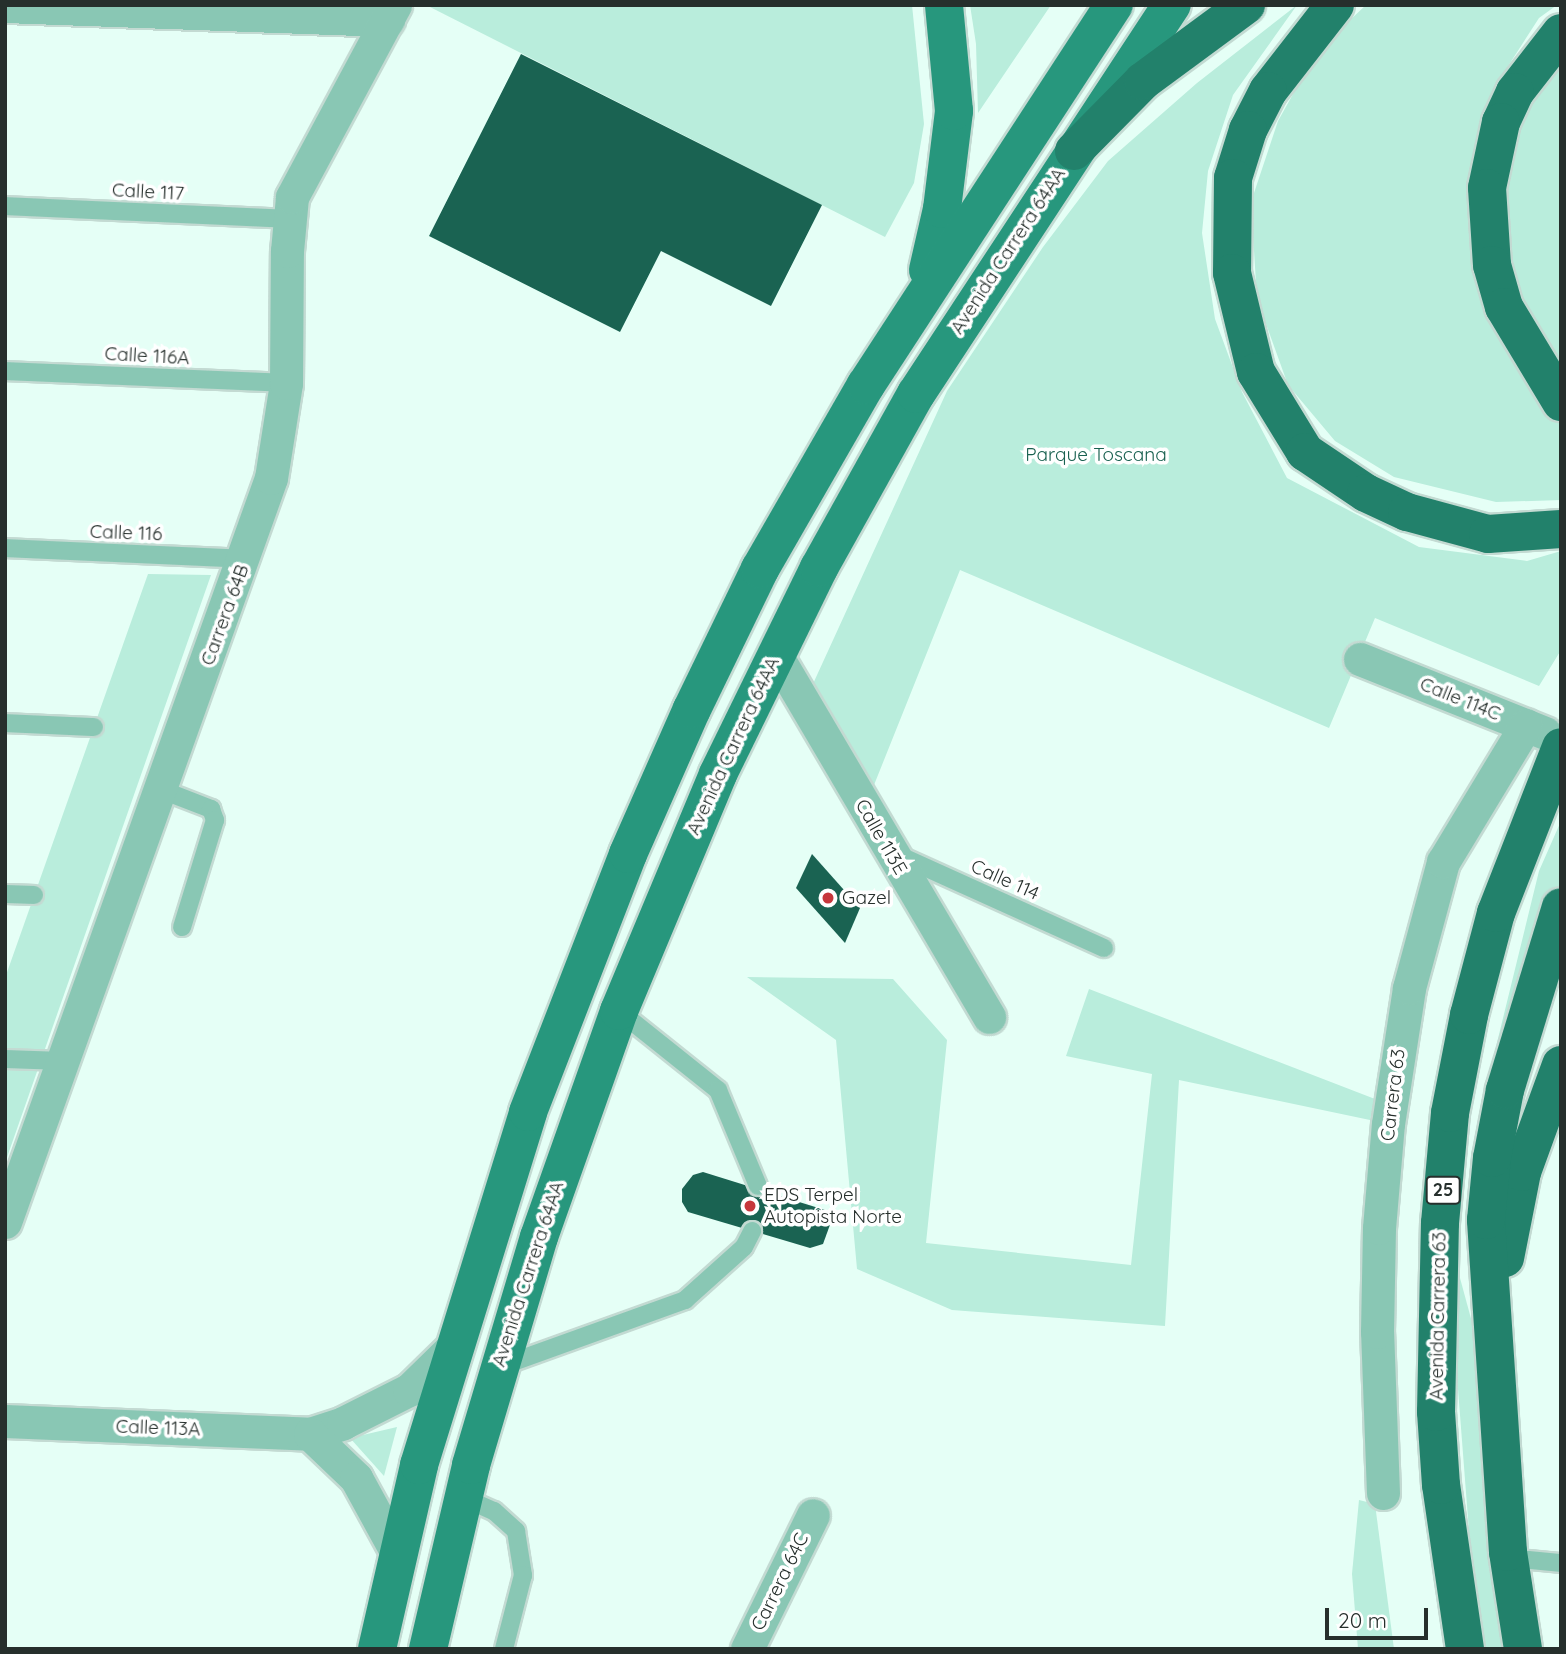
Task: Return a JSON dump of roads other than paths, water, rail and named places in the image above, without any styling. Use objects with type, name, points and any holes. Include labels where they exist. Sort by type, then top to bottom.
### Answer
[{"type":"highway","points":[[1074,151],[1143,81],[1247,5]]},
{"type":"highway","points":[[1335,5],[1268,91],[1248,130],[1233,178],[1232,273],[1256,372],[1305,452],[1366,493],[1407,512],[1488,534],[1561,529]]},
{"type":"highway","points":[[1561,33],[1515,92],[1501,122],[1487,188],[1492,265],[1504,307],[1561,402]]},
{"type":"highway","name":"Avenida Carrera 63","points":[[1465,1649],[1441,1485],[1436,1412],[1439,1236],[1450,1113],[1469,1016],[1496,912],[1561,747]]},
{"type":"highway","points":[[1523,1649],[1509,1558],[1497,1371],[1486,1255],[1492,1157],[1506,1090],[1561,907]]},
{"type":"highway","points":[[1497,1371],[1508,1233],[1522,1172],[1561,1065]]},
{"type":"main road","points":[[921,299],[942,209],[954,111],[944,5]]},
{"type":"main road","points":[[377,1649],[397,1553],[454,1346],[537,1088],[628,854],[692,709],[760,569],[921,299],[1114,5]]},
{"type":"main road","name":"Avenida Carrera 64AA","points":[[428,1649],[462,1497],[498,1367],[539,1237],[619,1011],[687,843],[776,655],[916,394],[1172,5]]},
{"type":"street","points":[[5,6],[392,13]]},
{"type":"street","name":"Carrera 64B","points":[[5,1222],[245,559],[271,478],[286,383],[288,219],[303,169],[392,13]]},
{"type":"street","name":"Calle 113E","points":[[776,655],[888,850],[989,1017]]},
{"type":"street","name":"Calle 114C","points":[[1360,659],[1561,739]]},
{"type":"street","name":"Carrera 63","points":[[1383,1493],[1377,1332],[1379,1228],[1388,1124],[1409,988],[1443,862],[1526,725]]},
{"type":"street","name":"Calle 113A","points":[[5,1422],[310,1434],[343,1423],[409,1390],[454,1346]]},
{"type":"street","points":[[310,1434],[356,1478],[397,1553]]},
{"type":"street","name":"Carrera 64C","points":[[747,1649],[813,1515]]},
{"type":"lane","name":"Calle 117","points":[[5,206],[288,219]]},
{"type":"lane","name":"Calle 116A","points":[[5,371],[286,383]]},
{"type":"lane","name":"Calle 116","points":[[5,548],[245,559]]},
{"type":"lane","points":[[5,723],[94,727]]},
{"type":"lane","points":[[162,790],[211,809],[215,821],[182,927]]},
{"type":"lane","name":"Calle 114","points":[[888,850],[1104,948]]},
{"type":"lane","points":[[5,894],[34,895]]},
{"type":"lane","points":[[619,1011],[718,1090],[758,1186]]},
{"type":"lane","points":[[5,1059],[63,1061]]},
{"type":"lane","points":[[498,1367],[685,1300],[744,1247],[752,1231]]},
{"type":"lane","points":[[462,1497],[494,1511],[516,1531],[523,1575],[504,1649]]},
{"type":"lane","points":[[1509,1558],[1561,1563]]},
{"type":"place","name":"Gazel","points":[[828,898]]},
{"type":"place","name":"EDS Terpel Autopista Norte","points":[[750,1206]]},
{"type":"park label","name":"Parque Toscana","points":[[1096,455]]}]
